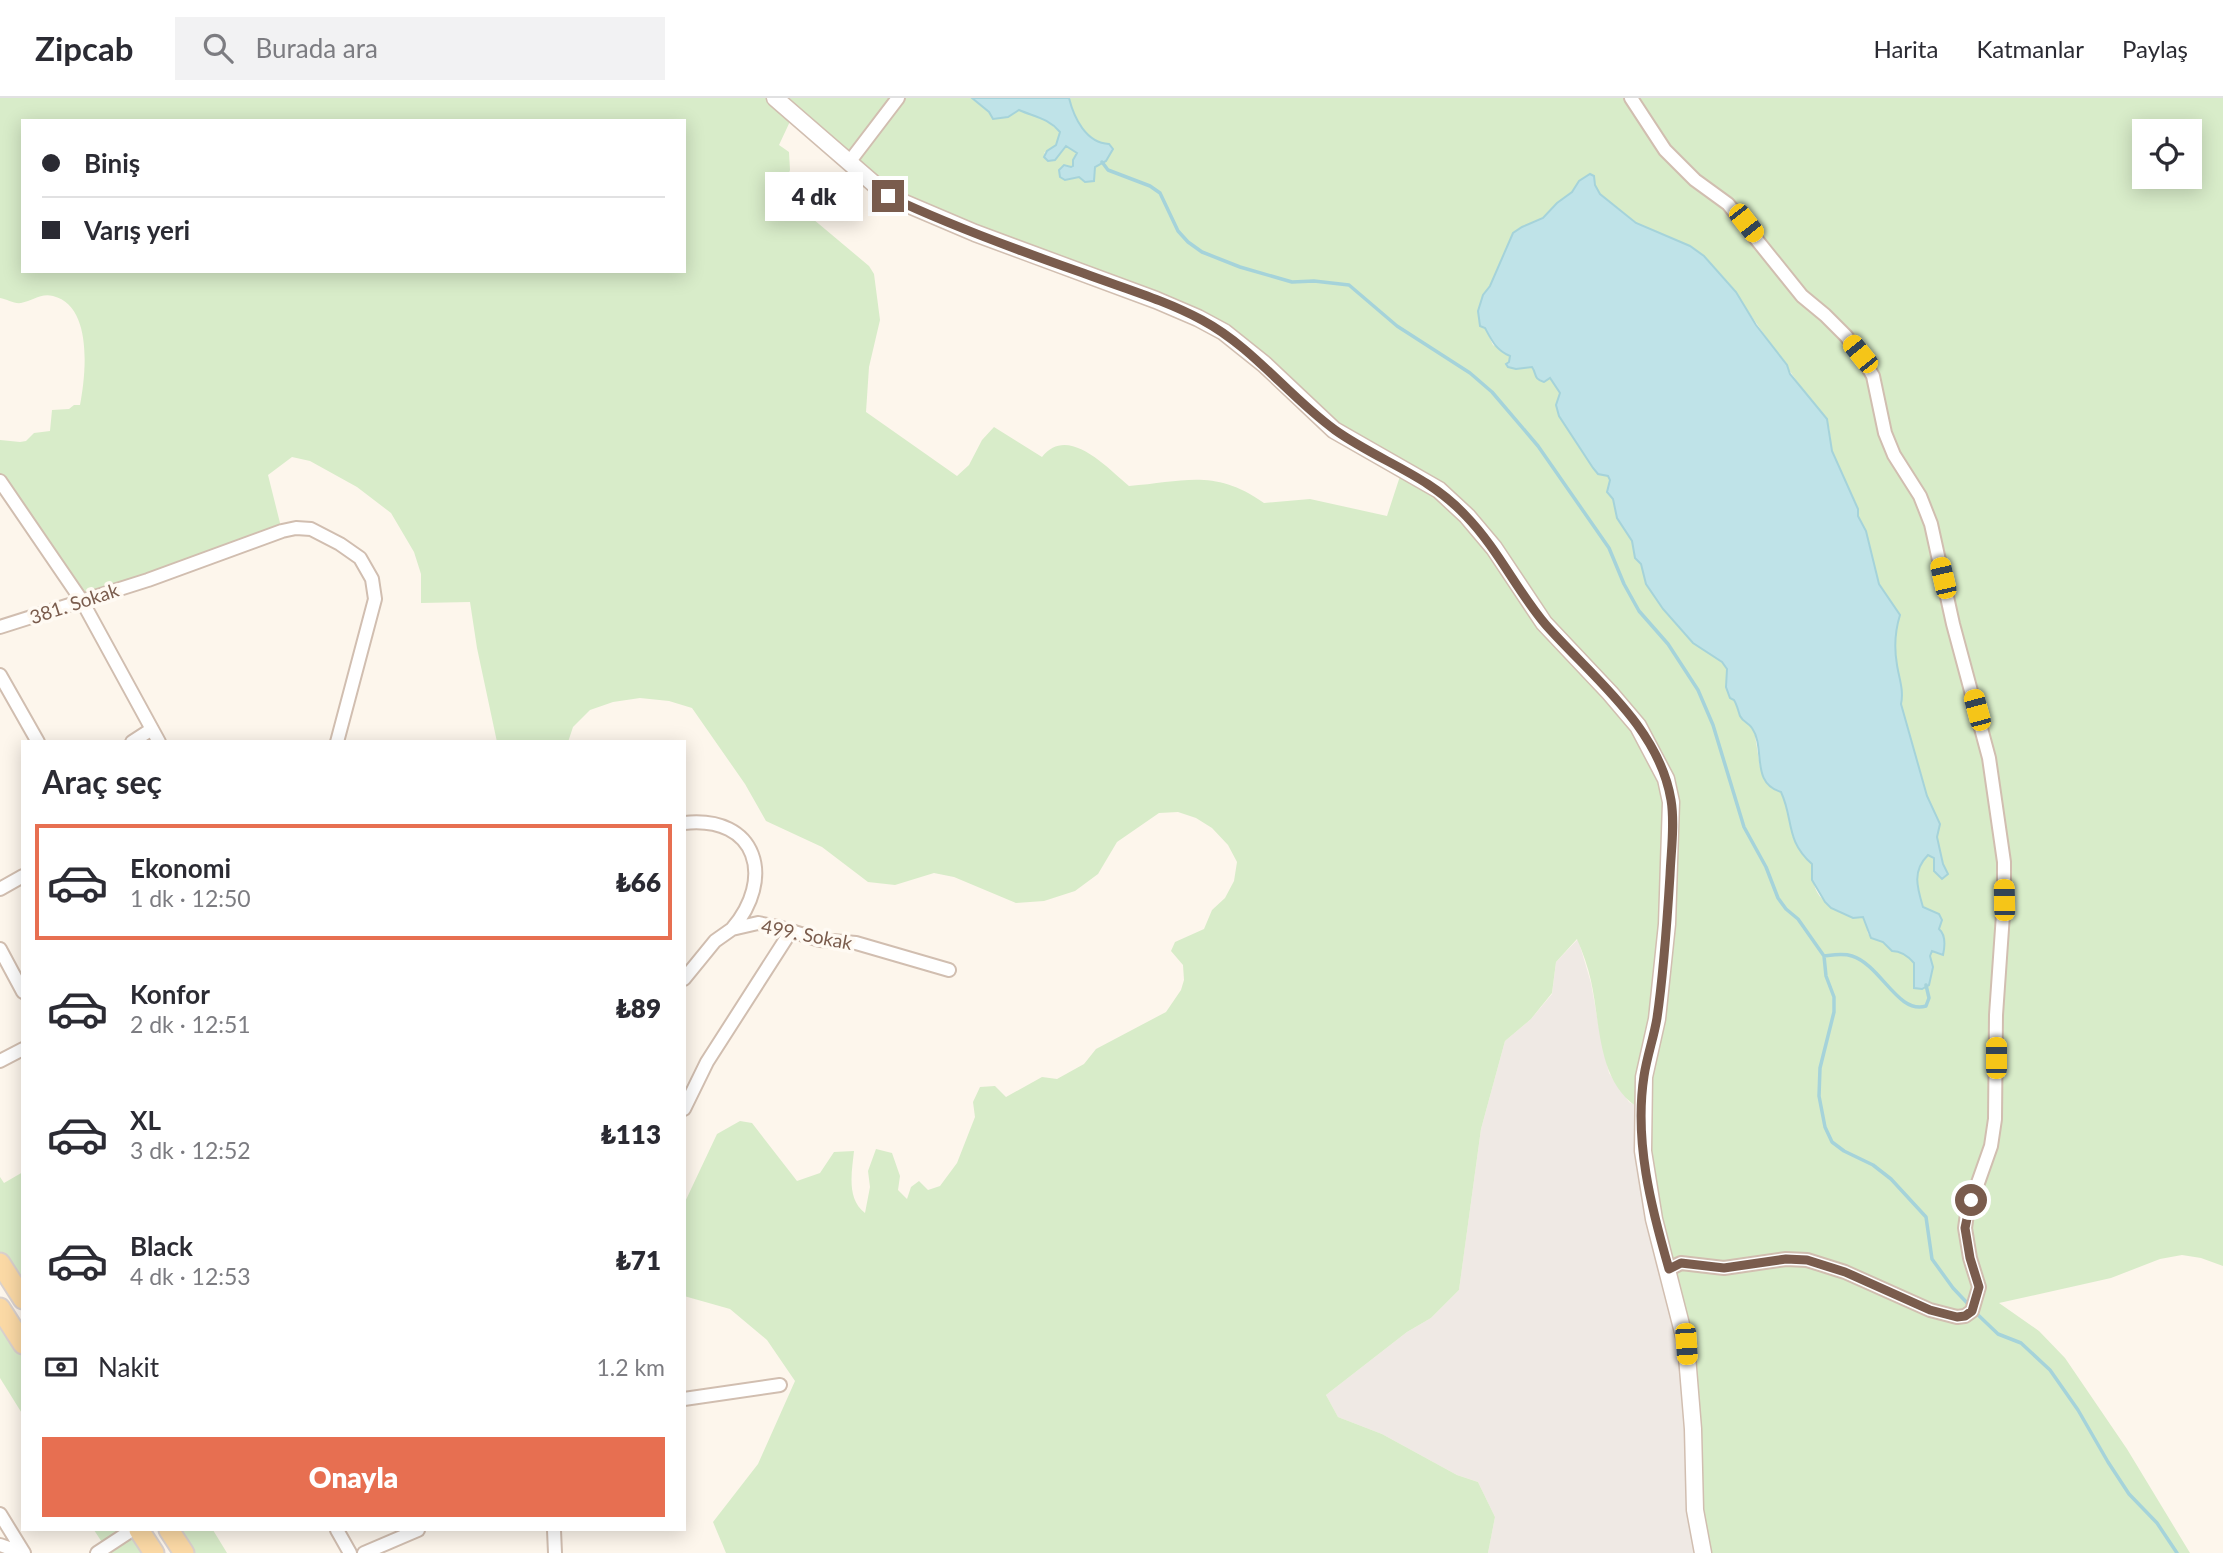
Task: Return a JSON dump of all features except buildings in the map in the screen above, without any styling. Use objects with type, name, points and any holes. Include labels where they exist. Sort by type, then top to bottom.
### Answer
[{"type":"main road","points":[[0,1263],[21,1296]]},
{"type":"main road","points":[[0,1308],[21,1341]]},
{"type":"main road","points":[[140,1531],[154,1553]]},
{"type":"main road","points":[[170,1531],[184,1553]]},
{"type":"street","points":[[775,98],[888,196],[918,210],[1156,300],[1224,332],[1264,364],[1334,430],[1439,490],[1467,516],[1494,548],[1544,623],[1611,693],[1638,726],[1666,779],[1671,802],[1667,923],[1657,1018],[1644,1077],[1643,1151],[1648,1188],[1686,1344],[1693,1429],[1695,1510],[1703,1553]]},
{"type":"street","points":[[850,161],[898,98]]},
{"type":"street","points":[[1631,98],[1665,150],[1695,180],[1728,204],[1802,296],[1825,315],[1860,354],[1873,376],[1885,433],[1894,454],[1920,496],[1931,524],[1953,624],[1989,758],[2004,862],[1996,1015],[1995,1119],[1992,1146],[1969,1207],[1965,1228],[1979,1287],[1972,1311],[1957,1317],[1930,1310],[1845,1272],[1807,1260],[1786,1259],[1724,1268],[1681,1263],[1669,1269]]},
{"type":"street","points":[[0,481],[82,601],[158,740]]},
{"type":"street","name":"381. Sokak","points":[[0,627],[148,580],[282,531],[311,529],[360,558],[372,579],[375,599],[338,740]]},
{"type":"street","points":[[0,675],[37,740]]},
{"type":"street","points":[[135,740],[152,729]]},
{"type":"street","points":[[686,823],[706,822],[733,830],[747,843],[754,856],[755,873],[750,898],[744,915],[732,929]]},
{"type":"street","points":[[0,889],[21,877]]},
{"type":"street","name":"499. Sokak","points":[[686,977],[715,941],[732,929],[758,923],[820,940],[856,943],[949,970]]},
{"type":"street","points":[[686,1106],[707,1062],[791,932]]},
{"type":"street","points":[[0,949],[21,988]]},
{"type":"street","points":[[0,1062],[21,1050]]},
{"type":"street","points":[[686,1399],[780,1385]]},
{"type":"street","points":[[0,1514],[23,1553]]},
{"type":"street","points":[[97,1553],[130,1531]]},
{"type":"street","points":[[338,1531],[350,1553]]},
{"type":"street","points":[[364,1553],[416,1531]]},
{"type":"street","points":[[554,1531],[555,1553]]},
{"type":"street","points":[[0,1545],[23,1553]]},
{"type":"shaded area","points":[[1578,939],[1591,983],[1609,1073],[1629,1102],[1642,1109],[1686,1344],[1703,1553],[1488,1553],[1495,1517],[1478,1482],[1457,1475],[1382,1434],[1338,1417],[1326,1395],[1407,1332],[1431,1318],[1459,1290],[1481,1129],[1505,1041],[1531,1019],[1552,994],[1556,962]]},
{"type":"green space","points":[[0,98],[972,98],[992,117],[1004,117],[1018,110],[1042,117],[1060,132],[1056,145],[1044,153],[1055,160],[1063,146],[1071,147],[1077,153],[1074,165],[1064,165],[1070,178],[1089,180],[1094,176],[1096,168],[1111,153],[1109,144],[1094,139],[1082,128],[1069,98],[2223,98],[2223,1266],[2182,1255],[2160,1259],[2111,1278],[1999,1303],[2039,1331],[2065,1358],[2127,1449],[2190,1553],[1703,1553],[1693,1429],[1642,1110],[1616,1086],[1609,1070],[1603,1053],[1590,976],[1577,939],[1556,962],[1552,993],[1531,1019],[1505,1041],[1481,1129],[1459,1290],[1431,1318],[1407,1332],[1326,1395],[1338,1417],[1382,1434],[1457,1475],[1478,1482],[1495,1517],[1488,1553],[726,1553],[713,1522],[758,1464],[795,1381],[767,1340],[730,1309],[686,1297],[686,1200],[717,1134],[740,1121],[752,1123],[797,1181],[820,1173],[834,1152],[854,1151],[853,1193],[865,1213],[870,1187],[868,1171],[876,1149],[892,1153],[900,1176],[898,1190],[907,1199],[911,1187],[919,1181],[928,1190],[940,1186],[957,1163],[975,1117],[973,1102],[980,1087],[995,1086],[1006,1097],[1042,1077],[1057,1079],[1084,1064],[1096,1049],[1166,1012],[1181,990],[1184,980],[1183,965],[1171,951],[1175,942],[1204,929],[1212,910],[1225,898],[1234,881],[1237,862],[1228,845],[1212,828],[1196,818],[1178,812],[1159,813],[1117,842],[1098,874],[1075,891],[1044,901],[1016,903],[954,877],[934,873],[895,885],[868,882],[822,847],[766,821],[745,784],[692,708],[669,701],[640,698],[613,702],[590,710],[573,727],[569,740],[497,740],[470,602],[421,603],[421,574],[414,552],[391,513],[357,487],[310,461],[292,457],[268,475],[282,531],[82,601],[0,481],[0,440],[26,441],[34,433],[50,431],[52,410],[80,405],[85,360],[81,327],[75,313],[66,302],[53,296],[25,302],[0,298]],"holes":[[[793,115],[918,210],[1224,332],[1370,452],[1403,467],[1387,516],[1310,499],[1264,503],[1246,492],[1214,481],[1183,480],[1129,486],[1087,452],[1063,445],[1052,448],[1042,457],[994,427],[982,440],[969,465],[957,476],[866,412],[869,367],[880,320],[874,274],[869,266],[782,193],[790,170],[789,152],[779,145]],[[1590,174],[1594,176],[1600,194],[1636,223],[1690,246],[1731,287],[1829,427],[1832,451],[1858,508],[1858,516],[1866,531],[1879,584],[1900,615],[1895,646],[1902,689],[1901,704],[1927,796],[1940,824],[1937,837],[1948,874],[1942,879],[1934,871],[1934,858],[1928,854],[1920,867],[1917,880],[1923,907],[1933,916],[1939,933],[1939,952],[1932,951],[1930,956],[1933,967],[1929,985],[1915,980],[1914,963],[1907,955],[1868,934],[1863,917],[1852,916],[1834,907],[1818,894],[1813,881],[1812,864],[1796,839],[1781,792],[1775,790],[1760,767],[1754,729],[1740,716],[1727,669],[1722,662],[1693,643],[1663,609],[1646,584],[1641,564],[1635,558],[1632,541],[1617,518],[1613,499],[1608,492],[1610,480],[1608,476],[1598,474],[1593,468],[1563,422],[1556,405],[1560,393],[1550,378],[1546,380],[1533,367],[1524,368],[1509,362],[1510,355],[1493,345],[1485,328],[1480,326],[1478,311],[1483,295],[1490,286],[1513,233],[1543,218],[1572,192],[1579,181]]]},
{"type":"green space","points":[[21,1173],[21,1296],[0,1263],[0,1177],[4,1183]]},
{"type":"green space","points":[[0,1308],[21,1341],[21,1412],[0,1378]]},
{"type":"green space","points":[[95,1531],[140,1531],[154,1553],[109,1553]]},
{"type":"green space","points":[[170,1531],[214,1531],[227,1553],[184,1553]]},
{"type":"water","points":[[972,98],[1069,98],[1082,128],[1094,139],[1109,144],[1113,149],[1106,161],[1095,167],[1094,181],[1085,182],[1079,177],[1065,180],[1060,177],[1059,170],[1064,165],[1073,166],[1077,153],[1066,146],[1055,160],[1048,161],[1044,157],[1047,151],[1056,145],[1060,132],[1055,127],[1019,110],[1008,117],[993,119],[989,112]]},
{"type":"water","points":[[1590,174],[1594,176],[1600,194],[1636,223],[1690,246],[1704,256],[1736,292],[1756,325],[1787,365],[1790,374],[1827,419],[1832,451],[1866,531],[1879,584],[1900,615],[1895,646],[1902,689],[1901,704],[1927,796],[1940,824],[1937,837],[1948,874],[1942,879],[1934,871],[1934,858],[1928,855],[1920,867],[1917,880],[1923,907],[1939,914],[1942,920],[1939,929],[1944,937],[1944,948],[1943,955],[1932,951],[1930,956],[1933,967],[1929,985],[1922,989],[1914,988],[1914,963],[1909,958],[1871,938],[1863,917],[1853,918],[1831,908],[1825,902],[1812,880],[1812,864],[1803,855],[1794,838],[1781,792],[1765,781],[1756,736],[1751,726],[1740,716],[1734,700],[1730,698],[1726,687],[1727,669],[1722,662],[1693,643],[1663,609],[1646,584],[1641,564],[1635,558],[1632,541],[1617,518],[1613,499],[1607,492],[1610,480],[1608,476],[1598,474],[1593,468],[1559,416],[1556,405],[1560,393],[1550,378],[1544,382],[1538,379],[1532,367],[1508,367],[1506,364],[1510,356],[1498,348],[1485,328],[1480,326],[1478,311],[1483,295],[1490,286],[1513,233],[1543,218],[1572,192],[1579,181]]},
{"type":"waterway","points":[[1102,162],[1108,170],[1150,186],[1160,193],[1178,231],[1202,252],[1240,267],[1292,282],[1314,281],[1349,285],[1397,326],[1470,373],[1492,392],[1538,446],[1609,548],[1639,611],[1668,644],[1698,690],[1713,725],[1744,827],[1766,867],[1778,898],[1798,919],[1824,956],[1826,976],[1834,997],[1834,1012],[1820,1068],[1819,1096],[1825,1127],[1832,1142],[1873,1165],[1891,1179],[1926,1217],[1932,1259],[1970,1306]]},
{"type":"waterway","points":[[1824,956],[1838,954],[1862,961],[1898,997],[1916,1007],[1926,1006],[1929,998],[1926,985]]},
{"type":"waterway","points":[[1975,1312],[1998,1334],[2021,1343],[2050,1370],[2078,1410],[2129,1494],[2157,1523],[2177,1553]]},
{"type":"route","points":[[888,196],[975,233],[1156,300],[1224,332],[1264,364],[1334,430],[1370,452],[1403,467],[1439,490],[1467,516],[1494,548],[1544,623],[1611,693],[1638,726],[1666,779],[1671,802],[1667,923],[1657,1018],[1644,1077],[1642,1109],[1643,1151],[1648,1188],[1669,1269],[1681,1263],[1724,1268],[1786,1259],[1807,1260],[1845,1272],[1930,1310],[1957,1317],[1965,1316],[1972,1311],[1979,1287],[1965,1228],[1971,1200]]}]
